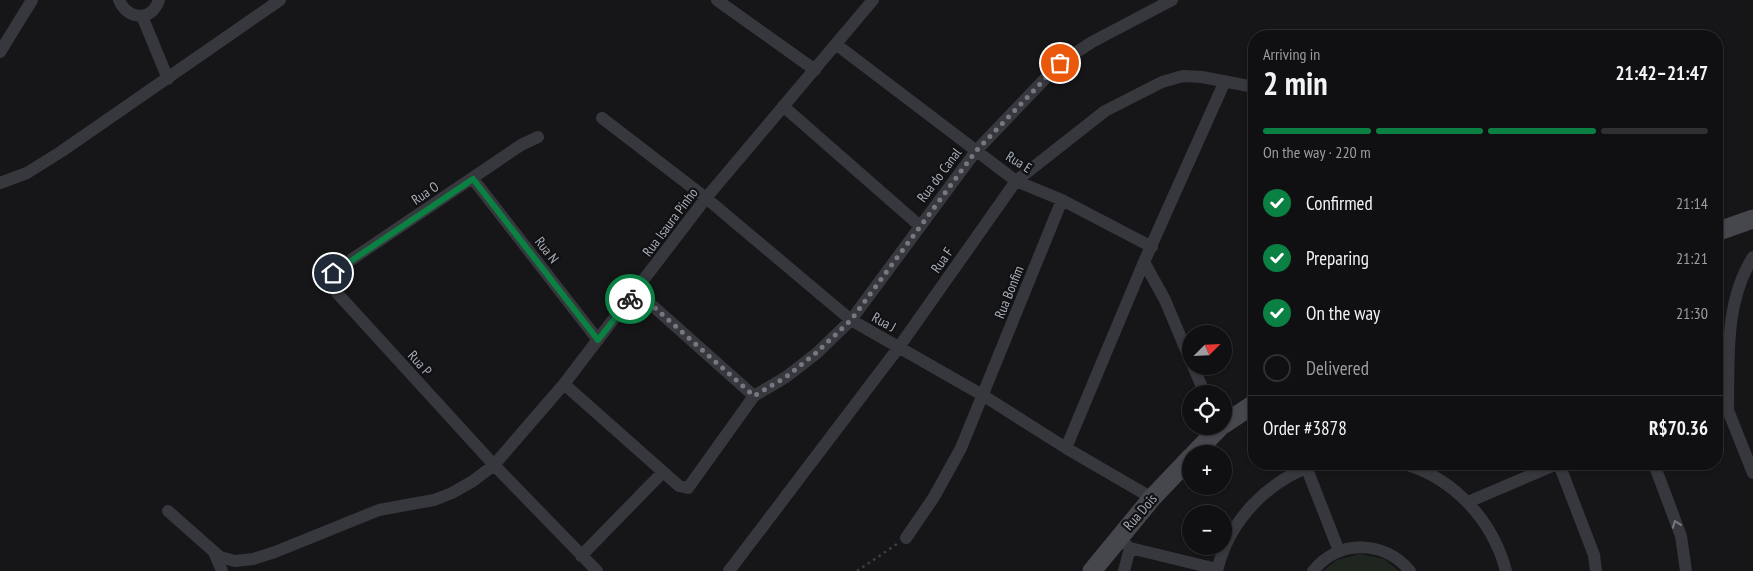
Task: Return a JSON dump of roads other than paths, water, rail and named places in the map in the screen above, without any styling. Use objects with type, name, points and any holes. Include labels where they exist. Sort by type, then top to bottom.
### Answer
[{"type":"street","points":[[0,52],[32,0]]},
{"type":"street","points":[[119,0],[130,14],[142,16],[154,10],[159,0]]},
{"type":"street","points":[[0,183],[27,173],[168,80],[280,0]]},
{"type":"street","points":[[716,0],[815,70]]},
{"type":"street","name":"Rua Isaura Pinho","points":[[214,552],[235,561],[253,559],[379,510],[434,500],[452,493],[494,465],[564,384],[706,198],[873,0]]},
{"type":"street","name":"Rua do Canal","points":[[754,396],[786,377],[816,353],[851,320],[976,151],[1060,63],[1092,42],[1166,1]]},
{"type":"street","points":[[142,16],[168,80]]},
{"type":"street","name":"Rua E","points":[[837,45],[1016,181],[1062,200],[1152,247]]},
{"type":"street","name":"Rua F","points":[[729,571],[899,347],[1016,181],[1105,111],[1162,82],[1183,76],[1202,76],[1248,86]]},
{"type":"street","points":[[1066,448],[1144,262],[1225,81]]},
{"type":"street","points":[[783,106],[920,226]]},
{"type":"street","name":"Rua J","points":[[602,118],[706,198],[851,320],[984,396],[1066,448],[1152,498]]},
{"type":"street","name":"Rua O","points":[[331,277],[336,270],[521,145],[538,137]]},
{"type":"street","name":"Rua N","points":[[473,179],[598,340]]},
{"type":"street","name":"Rua Bonfim","points":[[906,538],[934,497],[957,457],[984,396],[1062,200]]},
{"type":"street","points":[[1723,230],[1753,219]]},
{"type":"street","points":[[1728,412],[1729,340],[1735,301],[1745,270],[1753,257]]},
{"type":"street","points":[[1144,262],[1165,300],[1182,341]]},
{"type":"street","name":"Rua P","points":[[331,277],[332,286],[337,294],[494,465],[596,571]]},
{"type":"street","points":[[564,384],[663,472],[685,489],[692,486],[754,396],[636,291]]},
{"type":"street","points":[[1723,399],[1753,473]]},
{"type":"street","points":[[1232,419],[1248,408]]},
{"type":"street","points":[[1203,445],[1212,435]]},
{"type":"street","points":[[1740,440],[1753,452]]},
{"type":"street","name":"Rua Dois","points":[[1092,571],[1124,543],[1152,498],[1182,466]]},
{"type":"street","points":[[1124,571],[1124,543],[1217,570],[1230,536],[1250,507],[1276,484],[1301,470]]},
{"type":"street","points":[[1312,470],[1339,551]]},
{"type":"street","points":[[1418,470],[1441,480],[1468,502],[1489,530],[1506,571]]},
{"type":"street","points":[[1468,502],[1544,470]]},
{"type":"street","points":[[1560,470],[1594,555],[1596,571]]},
{"type":"street","points":[[1656,470],[1681,536],[1686,571]]},
{"type":"street","points":[[581,556],[663,472]]},
{"type":"street","points":[[168,511],[214,552],[222,571]]},
{"type":"street","points":[[1313,571],[1327,558],[1339,551],[1353,547],[1374,548],[1393,556],[1410,571]]}]
